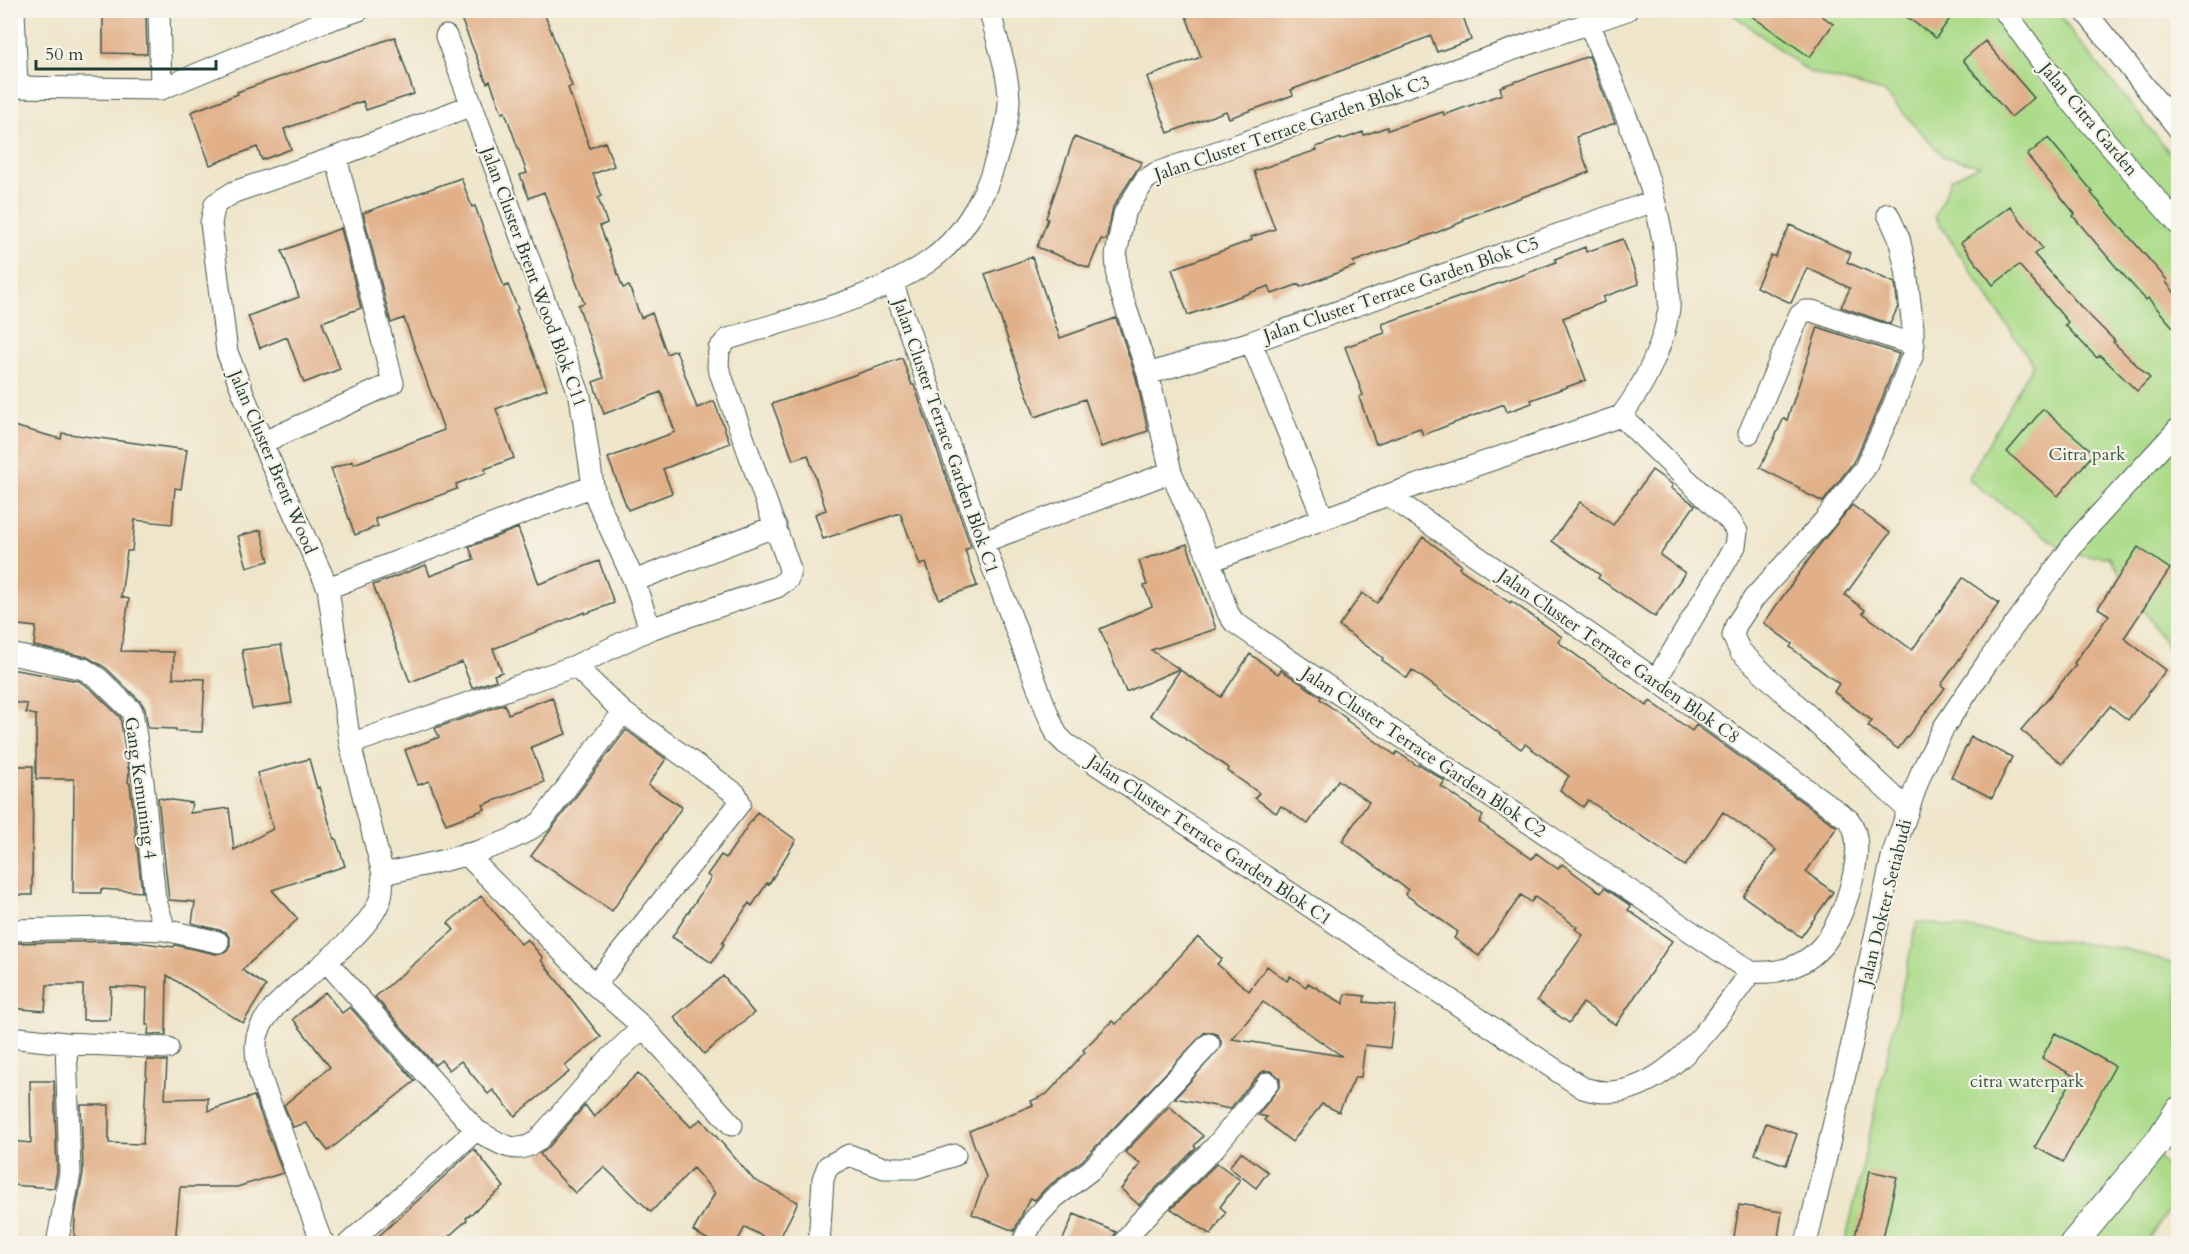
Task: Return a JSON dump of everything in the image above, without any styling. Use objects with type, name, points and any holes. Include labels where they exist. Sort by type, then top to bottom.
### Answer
[{"type":"street","points":[[14,10],[14,87],[161,89],[320,17],[359,10]]},
{"type":"street","points":[[159,10],[161,89]]},
{"type":"street","name":"Jalan Cluster Terrace Garden Blok C3","points":[[1171,472],[1148,374],[1118,284],[1116,268],[1116,255],[1124,214],[1145,180],[1167,170],[1590,25],[1627,10]]},
{"type":"street","name":"Jalan Citra Garden","points":[[2004,10],[2069,99],[2178,224]]},
{"type":"street","points":[[2084,10],[2178,128]]},
{"type":"street","points":[[350,744],[575,666],[650,629],[784,583],[788,579],[790,570],[776,526],[718,367],[719,349],[728,339],[854,298],[892,282],[929,261],[957,236],[984,196],[1007,124],[1009,101],[1007,69],[991,11]]},
{"type":"street","points":[[1210,561],[1388,495],[1621,416],[1631,402],[1660,345],[1669,307],[1666,246],[1642,160],[1590,25]]},
{"type":"street","points":[[446,36],[472,105]]},
{"type":"street","name":"Jalan Cluster Brent Wood","points":[[382,874],[350,744],[328,588],[262,443],[227,352],[211,223],[215,204],[234,192],[336,158],[472,105]]},
{"type":"street","name":"Jalan Cluster Brent Wood Blok C11","points":[[472,105],[580,396],[593,486]]},
{"type":"street","points":[[262,443],[393,384],[336,158]]},
{"type":"street","name":"Jalan Cluster Terrace Garden Blok C5","points":[[1148,374],[1251,342],[1654,201]]},
{"type":"street","points":[[1888,214],[1899,238],[1906,270],[1913,354],[1892,409],[1865,468],[1824,521],[1755,598],[1736,625],[1733,636],[1740,651],[1907,809]]},
{"type":"street","name":"Jalan Cluster Terrace Garden Blok C1","points":[[892,282],[982,542],[1049,717],[1057,735],[1066,744],[1583,1088],[1598,1093],[1616,1092],[1644,1085],[1655,1078],[1674,1064],[1721,1011],[1750,972]]},
{"type":"street","points":[[1749,433],[1799,316],[1804,311],[1833,317],[1914,345]]},
{"type":"street","points":[[1251,342],[1323,518]]},
{"type":"street","points":[[1621,416],[1730,521],[1737,532],[1735,546],[1656,680]]},
{"type":"street","name":"Jalan Dokter Setiabudi","points":[[1806,1244],[1893,854],[1921,773],[1944,727],[1989,660],[2079,537],[2178,429]]},
{"type":"street","points":[[982,542],[1171,472]]},
{"type":"street","name":"Jalan Cluster Terrace Garden Blok C2","points":[[1171,472],[1210,561],[1228,613],[1241,627],[1750,972]]},
{"type":"street","points":[[328,588],[593,486],[597,500],[634,581],[650,629]]},
{"type":"street","name":"Jalan Cluster Terrace Garden Blok C8","points":[[1388,495],[1656,680],[1849,820],[1856,833],[1857,861],[1838,922],[1823,946],[1810,957],[1788,969],[1769,973],[1750,972]]},
{"type":"street","points":[[634,581],[776,526]]},
{"type":"street","name":"Gang Kemuning 4","points":[[10,654],[84,669],[99,679],[132,711],[143,782],[155,898],[165,930]]},
{"type":"street","points":[[575,666],[623,712],[736,794],[739,799],[738,807],[595,985]]},
{"type":"street","points":[[323,1242],[264,1085],[256,1043],[265,1019],[282,999],[327,962],[371,919],[382,896],[382,874],[466,854],[499,843],[541,822],[623,712]]},
{"type":"street","points":[[466,854],[595,985],[643,1027],[732,1125]]},
{"type":"street","points":[[10,930],[109,928],[165,930],[218,942]]},
{"type":"street","points":[[327,962],[476,1130],[506,1148],[518,1149],[531,1146],[537,1141],[607,1061],[643,1027]]},
{"type":"street","points":[[10,1037],[66,1043],[168,1048]]},
{"type":"street","points":[[57,1244],[70,1173],[66,1043]]},
{"type":"street","points":[[1022,1244],[1033,1221],[1054,1198],[1092,1169],[1209,1044]]},
{"type":"street","points":[[1123,1244],[1138,1224],[1215,1147],[1268,1083]]},
{"type":"street","points":[[2073,1244],[2158,1142],[2178,1111]]},
{"type":"street","points":[[348,1244],[476,1130]]},
{"type":"street","points":[[819,1244],[822,1179],[828,1166],[849,1155],[884,1168],[915,1168],[955,1155]]},
{"type":"green space","name":"Citra park","points":[[1729,11],[2058,11],[2071,31],[2178,163],[2178,663],[2109,557],[2070,554],[1968,479],[2033,364],[1935,217],[1951,179],[1980,165],[1944,157],[1884,92],[1809,72]]},
{"type":"green space","name":"citra waterpark","points":[[1917,922],[2126,949],[2178,965],[2178,1087],[2152,1149],[2178,1181],[2178,1199],[2145,1243],[1845,1244]]},
{"type":"building","points":[[474,10],[543,10],[572,86],[568,88],[590,148],[605,142],[614,166],[593,174],[602,196],[598,198],[607,223],[600,226],[623,288],[629,286],[641,318],[652,313],[667,354],[676,350],[697,408],[714,401],[730,443],[663,469],[672,493],[628,510],[608,458],[675,432],[661,392],[604,414],[593,382],[604,378],[578,305],[584,303],[575,275],[544,192],[529,198],[520,175],[527,173],[505,112],[502,113],[490,81],[487,83],[460,16]]},
{"type":"building","points":[[1184,10],[1461,10],[1471,40],[1437,52],[1431,36],[1291,90],[1293,95],[1266,105],[1229,118],[1226,111],[1168,133],[1147,77],[1201,57]]},
{"type":"building","points":[[1743,10],[1814,10],[1833,24],[1810,57]]},
{"type":"building","points":[[1897,10],[1956,10],[1936,38]]},
{"type":"building","points":[[103,13],[146,14],[147,54],[103,53]]},
{"type":"building","points":[[395,37],[414,94],[366,110],[363,101],[284,129],[291,149],[262,160],[257,147],[210,165],[191,112],[238,94],[237,92]]},
{"type":"building","points":[[1985,41],[2034,98],[2011,117],[1963,60]]},
{"type":"building","points":[[1589,56],[1615,123],[1576,137],[1589,172],[1463,219],[1464,221],[1438,232],[1353,262],[1355,266],[1300,287],[1299,284],[1272,294],[1269,286],[1188,315],[1172,269],[1252,240],[1251,237],[1275,229],[1254,171],[1317,150],[1316,147],[1341,138],[1341,140],[1363,132],[1364,135],[1387,127],[1388,130],[1443,112],[1444,115],[1502,94],[1500,87]]},
{"type":"building","points":[[1074,137],[1142,162],[1113,207],[1106,240],[1101,239],[1089,268],[1037,247]]},
{"type":"building","points":[[2048,138],[2093,192],[2091,193],[2167,280],[2166,282],[2178,297],[2178,333],[2148,298],[2146,300],[2117,268],[2073,216],[2075,214],[2027,155]]},
{"type":"building","points":[[461,178],[472,207],[475,206],[504,287],[508,285],[518,309],[516,310],[547,389],[496,409],[514,458],[485,469],[486,473],[456,484],[457,489],[375,519],[378,526],[355,535],[331,469],[353,461],[354,464],[444,430],[404,318],[391,323],[363,213]]},
{"type":"building","points":[[2010,206],[2042,248],[2034,254],[2115,341],[2113,342],[2150,378],[2137,391],[2100,355],[2097,358],[2065,325],[2068,322],[2019,265],[1993,285],[1961,243]]},
{"type":"building","points":[[1790,225],[1851,253],[1847,262],[1895,283],[1898,307],[1890,324],[1841,307],[1850,288],[1807,268],[1791,303],[1756,287],[1771,255],[1775,257]]},
{"type":"building","points":[[341,228],[361,308],[322,322],[340,369],[304,383],[287,337],[260,348],[248,316],[299,297],[282,251]]},
{"type":"building","points":[[1623,239],[1639,284],[1603,297],[1604,302],[1563,318],[1586,380],[1531,400],[1532,403],[1507,412],[1504,404],[1423,435],[1420,428],[1376,444],[1359,397],[1363,395],[1345,347],[1385,333],[1382,324],[1523,275],[1585,247],[1586,252]]},
{"type":"building","points":[[1032,257],[1060,338],[1116,318],[1136,377],[1148,431],[1101,447],[1085,399],[1035,417],[985,274]]},
{"type":"building","points":[[1818,327],[1899,354],[1858,453],[1823,502],[1760,468],[1784,418],[1787,420]]},
{"type":"building","points":[[902,358],[912,385],[914,385],[971,547],[965,550],[977,586],[939,599],[926,563],[920,565],[900,513],[823,539],[815,514],[826,510],[808,455],[793,460],[772,404]]},
{"type":"building","points":[[2043,409],[2094,453],[2058,496],[2007,452]]},
{"type":"building","points":[[10,425],[61,439],[62,433],[187,450],[181,489],[175,488],[172,524],[135,520],[132,551],[127,551],[121,597],[129,599],[121,651],[174,652],[173,678],[205,679],[202,732],[148,728],[145,709],[141,702],[106,668],[87,657],[34,646],[36,627],[10,624]]},
{"type":"building","points":[[1652,470],[1673,485],[1671,488],[1695,505],[1660,555],[1685,573],[1655,617],[1598,578],[1600,575],[1552,541],[1580,502],[1613,525]]},
{"type":"building","points":[[1852,505],[1890,533],[1845,595],[1865,610],[1863,613],[1912,650],[1963,578],[1999,603],[1941,685],[1945,688],[1898,749],[1868,726],[1872,721],[1834,692],[1839,684],[1790,647],[1792,644],[1764,623],[1817,548]]},
{"type":"building","points":[[518,528],[539,584],[599,561],[614,603],[585,614],[585,612],[493,649],[502,672],[494,675],[496,680],[472,688],[462,662],[410,682],[373,585],[426,565],[430,576],[474,559],[469,547]]},
{"type":"building","points":[[261,530],[269,561],[247,567],[238,536]]},
{"type":"building","points":[[1423,537],[1461,565],[1459,568],[1562,637],[1558,642],[1647,706],[1650,701],[1692,731],[1696,725],[1837,827],[1806,872],[1833,892],[1801,937],[1743,896],[1776,850],[1723,812],[1685,866],[1588,800],[1583,807],[1560,790],[1569,776],[1525,744],[1521,749],[1412,670],[1407,678],[1339,626],[1362,593],[1377,603]]},
{"type":"building","points":[[1187,544],[1216,629],[1151,650],[1179,669],[1126,692],[1100,629],[1152,606],[1144,586],[1147,585],[1139,561]]},
{"type":"building","points":[[2138,547],[2170,569],[2124,638],[2166,670],[2128,720],[2110,706],[2062,764],[2021,730],[2076,665],[2074,663],[2109,615],[2098,608]]},
{"type":"building","points":[[281,645],[292,703],[252,709],[242,650]]},
{"type":"building","points":[[1250,654],[1278,674],[1281,670],[1321,697],[1320,699],[1346,720],[1395,755],[1397,752],[1445,781],[1441,786],[1483,816],[1479,822],[1532,859],[1536,853],[1558,869],[1562,864],[1601,893],[1604,888],[1631,906],[1628,910],[1672,941],[1616,1025],[1583,1003],[1569,1023],[1537,1000],[1583,935],[1575,929],[1577,927],[1535,897],[1531,902],[1521,895],[1479,956],[1454,938],[1458,932],[1405,894],[1408,890],[1342,841],[1369,802],[1338,780],[1308,824],[1281,806],[1276,813],[1255,798],[1259,793],[1228,771],[1229,768],[1150,715],[1180,670],[1221,697]]},
{"type":"building","points":[[10,669],[79,681],[91,689],[120,717],[129,773],[128,782],[142,892],[101,889],[101,893],[73,893],[74,779],[36,779],[36,715],[26,713],[27,704],[10,702]]},
{"type":"building","points":[[552,697],[566,734],[531,747],[544,782],[483,805],[485,809],[446,824],[429,781],[418,785],[405,750],[439,737],[435,728],[505,704],[508,714]]},
{"type":"building","points":[[626,730],[666,759],[648,785],[682,807],[612,911],[531,856]]},
{"type":"building","points":[[1971,737],[2012,757],[1992,798],[1951,777]]},
{"type":"building","points":[[309,759],[334,839],[336,839],[345,866],[272,890],[298,919],[242,970],[266,986],[243,1023],[167,975],[166,1035],[148,1034],[149,1025],[146,1025],[147,988],[111,987],[110,1020],[83,1020],[83,985],[47,985],[45,1011],[10,1008],[14,956],[10,956],[10,943],[129,941],[174,947],[175,945],[216,954],[227,951],[230,939],[226,932],[192,923],[195,902],[169,900],[158,798],[192,803],[190,813],[229,808],[234,850],[273,829],[257,773]]},
{"type":"building","points":[[10,766],[33,766],[32,895],[10,895]]},
{"type":"building","points":[[757,812],[796,840],[769,884],[767,883],[752,906],[749,903],[722,943],[724,944],[712,963],[672,937],[711,878],[707,875],[721,855],[726,858]]},
{"type":"building","points":[[481,896],[521,944],[527,939],[601,1037],[565,1066],[569,1072],[515,1116],[493,1090],[488,1094],[461,1061],[449,1070],[441,1060],[435,1065],[375,997],[454,930],[448,923]]},
{"type":"building","points":[[1198,937],[1222,959],[1217,964],[1249,991],[1267,966],[1287,981],[1290,976],[1306,987],[1308,983],[1344,1004],[1345,994],[1365,996],[1364,1002],[1395,1005],[1390,1048],[1365,1045],[1361,1077],[1355,1077],[1339,1112],[1322,1104],[1292,1142],[1264,1120],[1267,1117],[1258,1115],[1280,1086],[1280,1078],[1271,1071],[1259,1074],[1230,1109],[1175,1098],[1221,1047],[1218,1035],[1205,1032],[1083,1160],[1046,1188],[1035,1200],[1030,1198],[1014,1231],[972,1214],[986,1177],[969,1131],[1033,1105],[1031,1101],[1047,1094],[1085,1052],[1083,1050],[1112,1021],[1116,1024]],"holes":[[[1263,1002],[1342,1056],[1232,1039]]]},
{"type":"building","points":[[723,976],[754,1013],[704,1054],[674,1017]]},
{"type":"building","points":[[325,992],[342,1013],[350,1007],[415,1081],[328,1151],[306,1123],[293,1127],[284,1105],[330,1067],[293,1019]]},
{"type":"building","points":[[2055,1033],[2115,1066],[2063,1162],[2035,1147],[2074,1076],[2042,1058]]},
{"type":"building","points":[[147,1060],[167,1061],[165,1099],[208,1098],[208,1111],[254,1096],[283,1173],[237,1187],[180,1187],[175,1244],[74,1244],[75,1215],[83,1173],[81,1105],[109,1105],[109,1143],[143,1144]]},
{"type":"building","points":[[638,1073],[691,1127],[701,1119],[754,1180],[798,1202],[777,1244],[745,1227],[736,1244],[715,1244],[693,1231],[715,1193],[693,1168],[651,1212],[604,1167],[575,1193],[549,1166],[540,1154],[585,1105],[594,1117]]},
{"type":"building","points":[[30,1081],[54,1081],[57,1172],[54,1188],[10,1185],[10,1141],[31,1143]]},
{"type":"building","points":[[1169,1106],[1203,1136],[1194,1146],[1196,1148],[1139,1205],[1121,1189],[1141,1164],[1125,1152]]},
{"type":"building","points":[[1766,1123],[1797,1134],[1786,1165],[1755,1154]]},
{"type":"building","points":[[474,1149],[504,1187],[466,1218],[467,1220],[440,1244],[370,1244]]},
{"type":"building","points":[[1241,1152],[1268,1172],[1256,1188],[1229,1167]]},
{"type":"building","points":[[1217,1163],[1240,1180],[1220,1207],[1226,1212],[1211,1235],[1171,1209]]},
{"type":"building","points":[[1870,1171],[1897,1177],[1882,1242],[1855,1236]]},
{"type":"building","points":[[1739,1205],[1782,1212],[1777,1244],[1734,1237]]},
{"type":"building","points":[[1074,1214],[1116,1232],[1110,1244],[1061,1244]]}]
